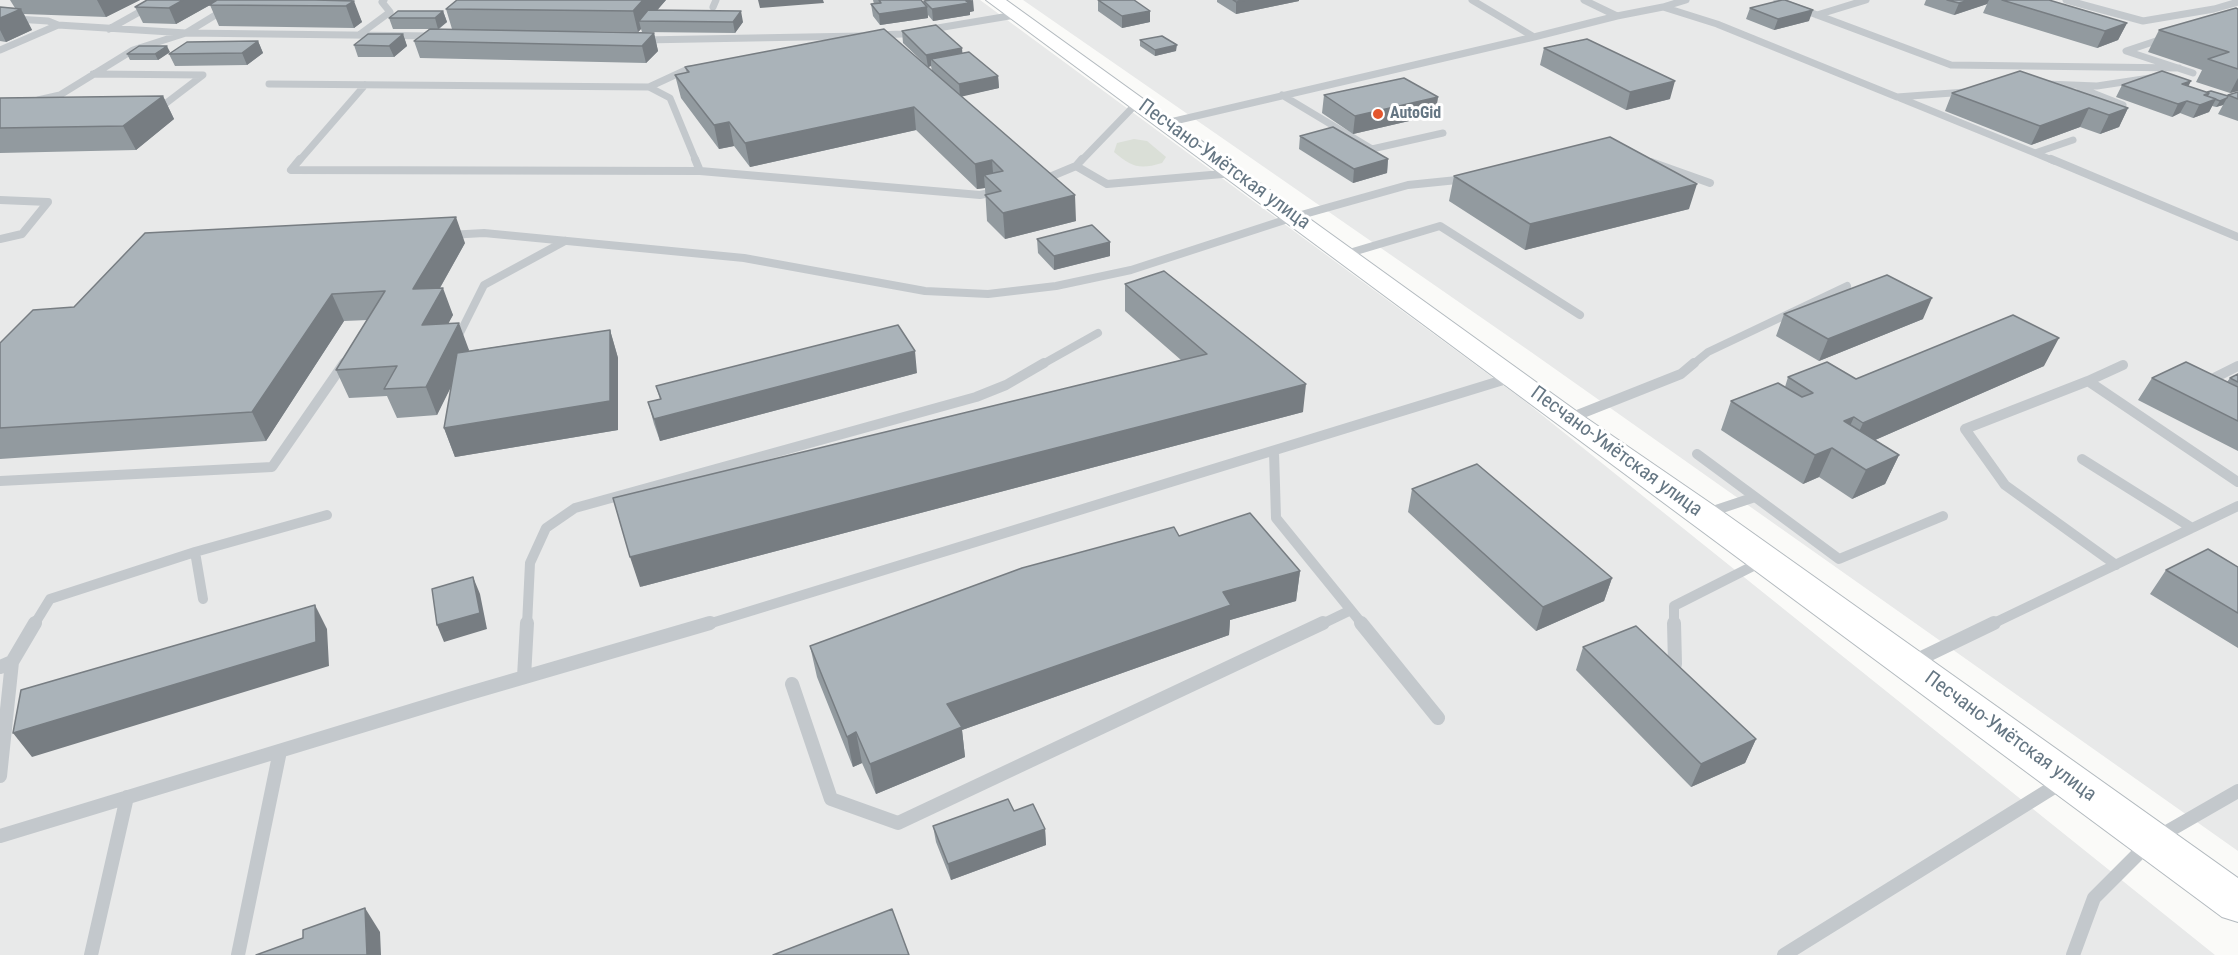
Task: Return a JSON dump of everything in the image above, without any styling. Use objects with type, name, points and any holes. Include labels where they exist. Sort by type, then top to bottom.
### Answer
[{"type":"main road","name":"Песчано-Умётская улица","points":[[1005,7],[1346,254],[1568,419],[1704,514],[2238,903]]},
{"type":"lane","points":[[108,29],[161,0]]},
{"type":"lane","points":[[26,103],[62,98],[93,74],[133,50],[186,33],[240,0]]},
{"type":"lane","points":[[359,35],[390,12],[382,2],[384,0]]},
{"type":"lane","points":[[714,7],[716,0]]},
{"type":"lane","points":[[1472,0],[1534,37]]},
{"type":"lane","points":[[1584,0],[1617,16]]},
{"type":"lane","points":[[1166,123],[1686,0]]},
{"type":"lane","points":[[1777,0],[1951,65],[2179,68]]},
{"type":"lane","points":[[1817,15],[1866,0]]},
{"type":"lane","points":[[2066,0],[2143,21]]},
{"type":"lane","points":[[2132,24],[2214,9],[2238,2]]},
{"type":"lane","points":[[629,39],[760,39],[902,34],[1005,7]]},
{"type":"lane","points":[[1663,7],[1717,24],[2238,237]]},
{"type":"lane","points":[[0,16],[11,9]]},
{"type":"lane","points":[[0,16],[48,21],[58,25],[186,33],[442,37]]},
{"type":"lane","points":[[0,50],[58,25]]},
{"type":"lane","points":[[2171,36],[2126,51],[2193,73]]},
{"type":"lane","points":[[269,84],[649,87],[688,69],[711,67]]},
{"type":"lane","points":[[93,74],[203,75],[165,104],[143,105]]},
{"type":"lane","points":[[2040,83],[2097,86],[2155,77]]},
{"type":"lane","points":[[365,85],[291,170],[700,171],[980,195],[1000,191]]},
{"type":"lane","points":[[2071,85],[2123,105],[2096,113]]},
{"type":"lane","points":[[649,87],[670,98],[700,171]]},
{"type":"lane","points":[[1897,97],[1964,93],[1975,90]]},
{"type":"lane","points":[[1282,95],[1372,149],[1443,133]]},
{"type":"lane","points":[[1034,183],[1076,166],[1138,102]]},
{"type":"lane","points":[[2035,153],[2073,140]]},
{"type":"lane","points":[[1644,159],[1710,183]]},
{"type":"lane","points":[[1076,166],[1107,184],[1234,173]]},
{"type":"lane","points":[[436,236],[484,233],[744,258],[925,291],[988,294],[1056,286],[1131,270],[1294,217],[1408,185],[1477,179]]},
{"type":"lane","points":[[0,200],[48,202],[22,234],[0,239]]},
{"type":"lane","points":[[1346,254],[1440,225],[1580,315]]},
{"type":"lane","points":[[460,333],[484,285],[565,240]]},
{"type":"lane","points":[[1568,419],[1681,375],[1708,352],[1847,286]]},
{"type":"lane","points":[[524,677],[530,563],[546,528],[575,508],[976,397],[1006,385],[1098,333]]},
{"type":"lane","points":[[0,482],[272,467],[348,357]]},
{"type":"lane","points":[[2116,565],[2005,485],[1965,429],[2123,365]]},
{"type":"lane","points":[[2204,383],[2238,366]]},
{"type":"lane","points":[[0,836],[524,677],[790,600],[1514,377]]},
{"type":"lane","points":[[2088,381],[2238,482]]},
{"type":"lane","points":[[1274,452],[1276,518],[1438,718]]},
{"type":"lane","points":[[1697,454],[1839,559],[1943,516]]},
{"type":"lane","points":[[2082,459],[2192,528]]},
{"type":"lane","points":[[1704,514],[1755,497]]},
{"type":"lane","points":[[1910,664],[2238,506]]},
{"type":"lane","points":[[0,776],[6,665],[50,599],[195,552],[327,515]]},
{"type":"lane","points":[[195,552],[203,599]]},
{"type":"lane","points":[[1675,664],[1674,606],[1766,560]]},
{"type":"lane","points":[[792,684],[831,799],[898,823],[1351,610]]},
{"type":"lane","points":[[238,955],[280,751]]},
{"type":"lane","points":[[1784,955],[2068,779]]},
{"type":"lane","points":[[2073,955],[2094,898],[2151,841],[2238,791]]},
{"type":"lane","points":[[91,955],[127,797]]},
{"type":"shaded area","points":[[0,0],[980,0],[1522,399],[2215,955],[0,955]]},
{"type":"shaded area","points":[[1023,0],[2238,0],[2238,851],[1531,352]]},
{"type":"shaded area","points":[[1134,139],[1147,141],[1166,157],[1162,163],[1136,166],[1114,152],[1117,143]]},
{"type":"building","points":[[147,0],[183,0],[169,8],[135,7]]},
{"type":"building","points":[[217,0],[354,1],[346,6],[209,5]]},
{"type":"building","points":[[457,0],[643,0],[633,11],[446,9]]},
{"type":"building","points":[[879,0],[921,0],[927,7],[879,14],[871,4],[881,3]]},
{"type":"building","points":[[971,0],[966,1],[969,3],[932,9],[924,1]]},
{"type":"building","points":[[1098,0],[1134,0],[1150,11],[1122,16]]},
{"type":"building","points":[[1782,0],[1813,10],[1778,19],[1750,8]]},
{"type":"building","points":[[1947,0],[1969,0],[1959,3]]},
{"type":"building","points":[[2002,0],[2049,0],[2127,23],[2105,31]]},
{"type":"building","points":[[0,7],[21,9],[0,18]]},
{"type":"building","points":[[2238,9],[2238,69],[2208,59],[2229,52],[2159,30]]},
{"type":"building","points":[[648,10],[741,11],[733,22],[639,21]]},
{"type":"building","points":[[398,11],[443,11],[435,18],[389,18]]},
{"type":"building","points":[[936,25],[962,48],[926,55],[902,31]]},
{"type":"building","points":[[430,29],[654,33],[642,46],[414,41]]},
{"type":"building","points":[[884,29],[1075,195],[1003,213],[985,195],[1001,191],[984,175],[1003,171],[992,160],[975,164],[914,107],[745,143],[729,122],[714,125],[675,75],[689,72],[685,67]]},
{"type":"building","points":[[368,34],[403,34],[389,46],[354,45]]},
{"type":"building","points":[[1162,36],[1177,45],[1155,50],[1140,40]]},
{"type":"building","points":[[1587,39],[1675,81],[1630,92],[1544,48]]},
{"type":"building","points":[[258,41],[242,53],[169,54],[187,42]]},
{"type":"building","points":[[139,46],[167,46],[155,54],[127,54]]},
{"type":"building","points":[[969,52],[998,76],[959,84],[931,59]]},
{"type":"building","points":[[2020,71],[2128,108],[2109,115],[2089,108],[2040,126],[1952,93]]},
{"type":"building","points":[[2162,71],[2191,81],[2182,84],[2209,93],[2204,95],[2216,99],[2200,105],[2187,101],[2178,104],[2122,85]]},
{"type":"building","points":[[1404,78],[1438,97],[1355,116],[1324,95]]},
{"type":"building","points":[[2207,92],[2228,96],[2220,101],[2207,96],[2209,93]]},
{"type":"building","points":[[2238,92],[2238,99],[2228,95]]},
{"type":"building","points":[[163,96],[123,126],[0,128],[0,98]]},
{"type":"building","points":[[1333,127],[1388,159],[1354,169],[1300,136]]},
{"type":"building","points":[[1610,137],[1697,184],[1530,224],[1454,176]]},
{"type":"building","points":[[456,217],[413,289],[443,288],[422,325],[459,323],[426,387],[384,389],[397,366],[336,370],[385,291],[332,294],[252,412],[0,428],[0,343],[33,310],[74,307],[145,233]]},
{"type":"building","points":[[1092,225],[1110,242],[1054,256],[1037,239]]},
{"type":"building","points":[[1164,271],[1306,384],[630,557],[613,498],[1207,354],[1125,284]]},
{"type":"building","points":[[1887,275],[1932,298],[1828,339],[1784,314]]},
{"type":"building","points":[[2013,315],[2059,338],[1863,423],[1854,417],[1844,421],[1899,455],[1866,470],[1832,448],[1815,455],[1731,401],[1778,383],[1802,397],[1813,393],[1788,377],[1827,362],[1856,379]]},
{"type":"building","points":[[898,325],[915,351],[654,419],[648,402],[661,399],[656,386]]},
{"type":"building","points":[[610,330],[610,401],[444,428],[457,353]]},
{"type":"building","points":[[2186,362],[2238,387],[2238,421],[2152,378]]},
{"type":"building","points":[[2238,374],[2238,382],[2230,378]]},
{"type":"building","points":[[1477,464],[1612,578],[1543,607],[1412,489]]},
{"type":"building","points":[[1250,513],[1300,571],[1223,592],[1231,605],[947,704],[962,727],[870,764],[856,732],[847,737],[810,646],[1022,568],[1174,527],[1179,536]]},
{"type":"building","points":[[2208,549],[2238,567],[2238,613],[2166,570]]},
{"type":"building","points":[[473,577],[480,613],[437,625],[432,589]]},
{"type":"building","points":[[315,605],[316,642],[13,733],[21,690]]},
{"type":"building","points":[[1636,626],[1756,739],[1701,764],[1583,647]]},
{"type":"building","points":[[1008,799],[1014,811],[1033,804],[1045,829],[948,864],[933,826]]},
{"type":"building","points":[[365,908],[367,955],[256,955],[303,938],[303,930]]},
{"type":"building","points":[[892,909],[909,955],[773,955]]},
{"type":"place","name":"AutoGid","points":[[1378,114]]}]
